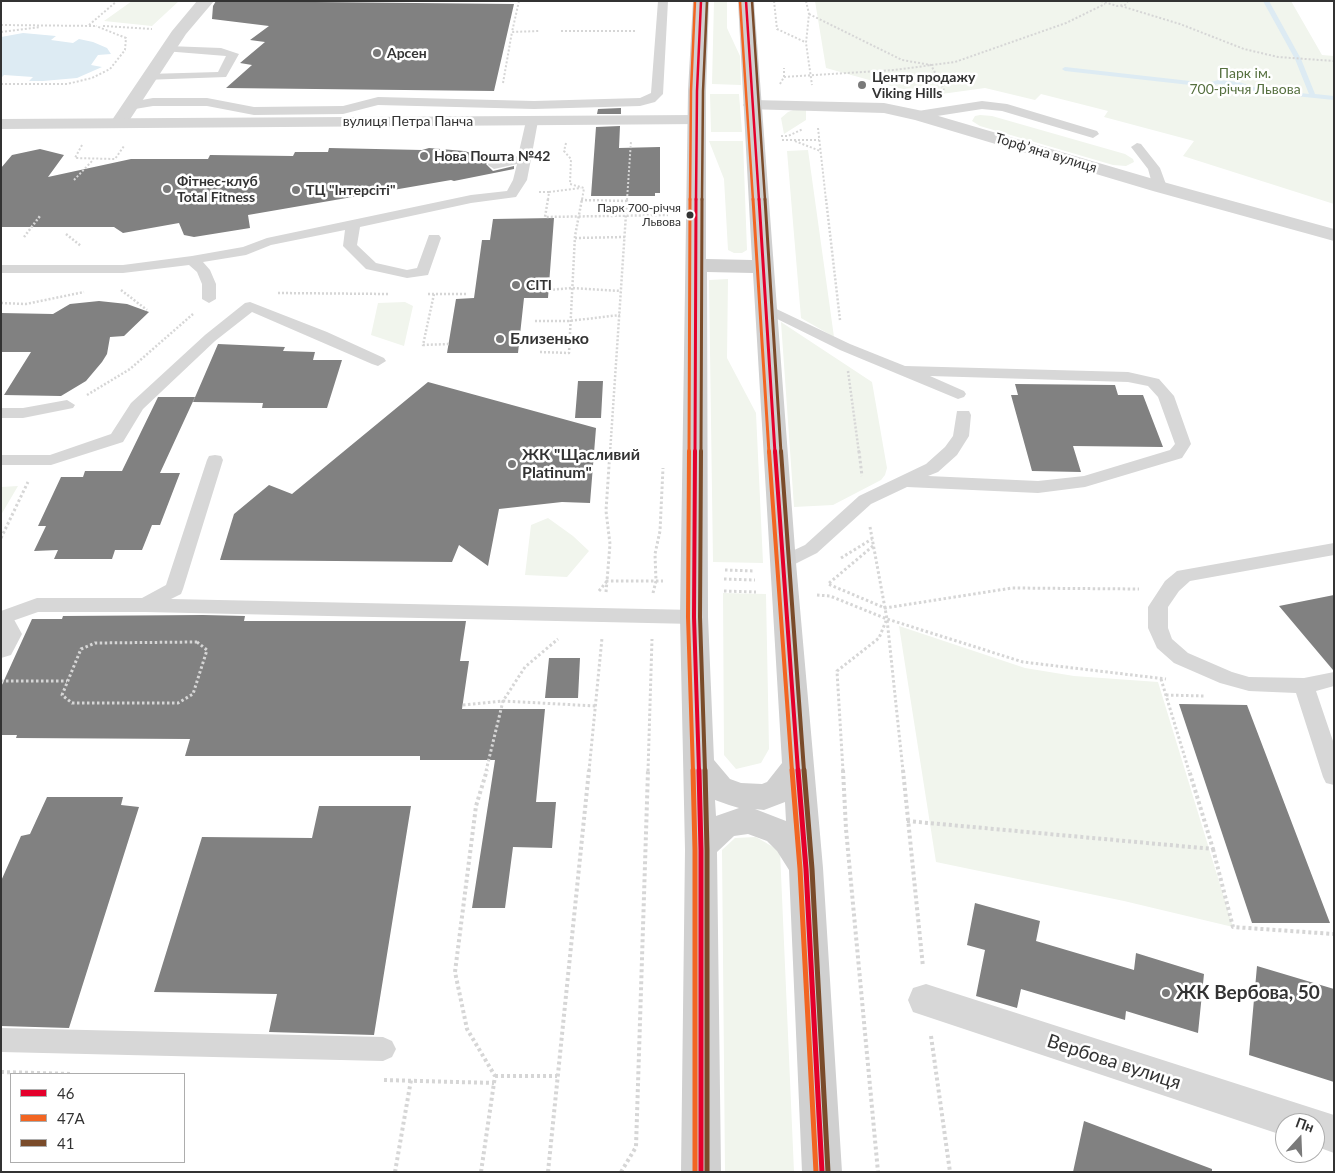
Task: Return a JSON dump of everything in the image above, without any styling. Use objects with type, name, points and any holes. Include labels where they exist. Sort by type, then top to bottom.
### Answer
[{"type":"main road","points":[[701,1],[697,120],[694,617],[700,765],[701,1172]]},
{"type":"main road","points":[[746,1],[766,308],[773,567],[799,764],[822,1172]]},
{"type":"main road","points":[[697,265],[763,267]]},
{"type":"main road","points":[[700,765],[720,788],[740,796],[764,797],[778,791],[799,764]]},
{"type":"main road","points":[[701,850],[707,840],[723,827],[734,822],[750,821],[778,832],[789,842],[806,869]]},
{"type":"street","points":[[119,123],[180,31],[206,1]]},
{"type":"street","name":"Торфʼяна вулиця","points":[[752,105],[884,108],[918,115],[1160,187],[1334,235]]},
{"type":"street","name":"вулиця Петра Панча","points":[[1,124],[697,120]]},
{"type":"street","points":[[1,620],[8,634],[1,648]]},
{"type":"street","name":"Вербова вулиця","points":[[926,1000],[1275,1114]]},
{"type":"lane","points":[[129,106],[153,102],[207,102],[254,111],[343,110],[378,101],[534,105],[640,102],[651,99],[657,94],[663,1]]},
{"type":"lane","points":[[148,78],[222,75],[233,54],[221,51],[168,49]]},
{"type":"lane","points":[[918,115],[982,106],[1003,108],[1093,134]]},
{"type":"lane","points":[[1,269],[123,270],[192,260],[246,251],[267,242],[471,199],[511,194],[520,180],[532,121]]},
{"type":"lane","points":[[1137,147],[1154,168],[1160,187]]},
{"type":"lane","points":[[494,164],[525,159]]},
{"type":"lane","points":[[353,224],[350,246],[371,266],[407,274],[423,272],[434,238]]},
{"type":"lane","points":[[192,260],[203,270],[209,284],[209,299]]},
{"type":"lane","points":[[1,460],[50,460],[116,438],[137,406],[210,338],[250,306],[322,335],[378,361]]},
{"type":"lane","points":[[766,308],[845,347],[958,394]]},
{"type":"lane","points":[[902,371],[1128,378],[1153,382],[1166,396],[1184,444],[1176,454],[1085,481],[1038,487],[906,481]]},
{"type":"lane","points":[[1,413],[23,413],[67,405]]},
{"type":"lane","points":[[773,567],[811,549],[865,500],[932,468],[951,451],[961,436],[963,415]]},
{"type":"lane","points":[[146,605],[174,589],[215,460]]},
{"type":"lane","points":[[1334,549],[1184,576],[1172,586],[1158,606],[1158,628],[1164,643],[1181,658],[1227,678],[1249,684],[1304,686],[1334,679]]},
{"type":"lane","points":[[1,620],[37,605],[146,605],[694,617]]},
{"type":"lane","points":[[1304,686],[1334,777]]},
{"type":"lane","points":[[1,1040],[383,1049]]},
{"type":"path","points":[[89,25],[117,1]]},
{"type":"path","points":[[503,84],[518,1]]},
{"type":"path","points":[[774,1],[777,29],[806,42]]},
{"type":"path","points":[[806,1],[809,14],[806,42],[811,74]]},
{"type":"path","points":[[1101,1],[1105,4],[1121,6],[1180,24],[1244,49],[1278,57],[1334,60]]},
{"type":"path","points":[[1121,6],[1128,1]]},
{"type":"path","points":[[784,77],[894,70],[955,62],[994,50],[1066,23],[1105,4]]},
{"type":"path","points":[[809,14],[902,60],[931,65]]},
{"type":"path","points":[[1,25],[89,25],[180,31]]},
{"type":"path","points":[[1,32],[50,25]]},
{"type":"path","points":[[1,84],[68,84],[92,78],[110,69],[125,50],[126,38],[96,26]]},
{"type":"path","points":[[512,32],[539,31]]},
{"type":"path","points":[[561,31],[636,31]]},
{"type":"path","points":[[776,89],[784,77],[784,68]]},
{"type":"path","points":[[811,126],[817,126],[841,323]]},
{"type":"path","points":[[780,136],[788,136],[806,127]]},
{"type":"path","points":[[548,1172],[596,706],[610,544],[606,510],[628,201],[631,132]]},
{"type":"path","points":[[788,136],[803,146],[820,151]]},
{"type":"path","points":[[566,140],[564,151],[571,159],[570,184],[584,188]]},
{"type":"path","points":[[783,140],[819,140]]},
{"type":"path","points":[[78,152],[75,158],[93,160],[115,159],[120,152]]},
{"type":"path","points":[[74,180],[93,160]]},
{"type":"path","points":[[511,194],[584,188]]},
{"type":"path","points":[[540,352],[569,352],[569,320],[575,262],[575,238],[584,188]]},
{"type":"path","points":[[549,192],[545,217],[573,218],[578,215],[627,214],[668,215]]},
{"type":"path","points":[[581,200],[628,201]]},
{"type":"path","points":[[24,237],[40,216]]},
{"type":"path","points":[[575,238],[625,237]]},
{"type":"path","points":[[116,286],[147,310]]},
{"type":"path","points":[[548,290],[571,288],[622,291]]},
{"type":"path","points":[[1,303],[26,304],[89,290]]},
{"type":"path","points":[[277,293],[395,294]]},
{"type":"path","points":[[424,294],[467,294]]},
{"type":"path","points":[[434,294],[423,346],[449,344]]},
{"type":"path","points":[[67,405],[130,369],[209,299]]},
{"type":"path","points":[[535,320],[569,320],[620,315]]},
{"type":"path","points":[[848,368],[863,482]]},
{"type":"path","points":[[622,1172],[636,1147],[652,616],[656,581],[655,554],[660,531],[663,464]]},
{"type":"path","points":[[1,538],[29,480]]},
{"type":"path","points":[[869,523],[887,619],[926,1000],[950,1172]]},
{"type":"path","points":[[836,561],[872,539]]},
{"type":"path","points":[[874,546],[828,584],[885,608],[1012,588],[1134,590],[1172,586]]},
{"type":"path","points":[[720,570],[773,567]]},
{"type":"path","points":[[720,579],[758,580]]},
{"type":"path","points":[[607,581],[670,580]]},
{"type":"path","points":[[481,1172],[495,1076],[467,1029],[454,972],[476,806],[489,762],[503,701],[526,667],[575,624],[607,581]]},
{"type":"path","points":[[721,591],[763,592]]},
{"type":"path","points":[[830,596],[887,619],[1023,662],[1170,679]]},
{"type":"path","points":[[878,1172],[846,829],[837,671],[879,638],[887,619]]},
{"type":"path","points":[[197,642],[207,650],[193,694],[178,704],[72,703],[62,695],[67,681],[80,649],[95,643],[197,642]]},
{"type":"path","points":[[1161,678],[1213,849],[1233,927],[1334,934]]},
{"type":"path","points":[[1,681],[67,681]]},
{"type":"path","points":[[463,705],[503,701],[596,706]]},
{"type":"path","points":[[907,821],[1213,849]]},
{"type":"path","points":[[1,1072],[40,1073]]},
{"type":"path","points":[[495,1076],[557,1076]]},
{"type":"path","points":[[395,1172],[410,1080]]},
{"type":"green space","points":[[132,1],[179,1],[152,26],[104,21]]},
{"type":"green space","points":[[714,1],[727,1],[727,28],[740,56],[741,85],[712,84]]},
{"type":"green space","name":"Парк ім. 700-річчя Львова","points":[[815,1],[1291,1],[1322,55],[1334,56],[1334,204],[1183,156],[1194,141],[1104,117],[1108,111],[1041,94],[1035,100],[985,88],[927,96],[826,68]]},
{"type":"green space","points":[[710,94],[739,94],[742,132],[711,132]]},
{"type":"green space","points":[[796,109],[806,109],[806,120],[784,134],[781,118],[788,112]]},
{"type":"green space","points":[[975,116],[992,116],[1125,154],[1133,159],[1134,162],[1126,166],[1113,165],[980,126],[972,121]]},
{"type":"green space","points":[[709,141],[743,141],[747,250],[742,253],[734,253],[728,250],[724,179]]},
{"type":"green space","points":[[808,150],[834,337],[801,318],[787,151]]},
{"type":"green space","points":[[728,279],[727,358],[756,413],[763,563],[713,562],[709,280]]},
{"type":"green space","points":[[405,302],[413,306],[404,346],[371,335],[378,303]]},
{"type":"green space","points":[[781,322],[872,382],[887,468],[885,475],[881,480],[833,505],[794,507]]},
{"type":"green space","points":[[18,486],[1,515],[1,487]]},
{"type":"green space","points":[[548,518],[573,536],[589,551],[567,577],[525,575],[531,525]]},
{"type":"green space","points":[[723,593],[766,594],[769,749],[761,763],[736,769],[724,755]]},
{"type":"green space","points":[[899,626],[1025,668],[1074,676],[1158,682],[1233,927],[1124,901],[936,862]]},
{"type":"green space","points":[[756,837],[780,851],[794,1172],[725,1172],[722,850],[735,838]]},
{"type":"shaded area","points":[[23,33],[56,36],[51,40],[73,43],[79,39],[93,42],[107,48],[111,54],[98,55],[91,65],[102,67],[77,78],[29,81],[33,77],[4,75],[1,78],[1,37]]},
{"type":"building","name":"Арсен","points":[[216,1],[514,4],[494,91],[226,88],[252,65],[240,63],[265,42],[250,40],[269,26],[212,19],[213,6]]},
{"type":"building","points":[[621,108],[621,114],[597,114],[598,109]]},
{"type":"building","points":[[620,126],[619,148],[660,147],[660,193],[655,193],[655,196],[591,196],[596,127]]},
{"type":"building","points":[[329,148],[422,150],[429,148],[464,151],[495,159],[489,160],[486,164],[493,171],[514,166],[514,169],[454,181],[248,215],[250,228],[194,237],[184,235],[179,223],[123,233],[114,227],[1,227],[1,168],[12,155],[40,149],[64,155],[48,177],[131,159],[208,159],[210,155],[293,156],[295,152],[328,152]]},
{"type":"building","name":"CITI","points":[[554,218],[548,298],[524,298],[518,353],[447,353],[456,299],[474,298],[482,240],[490,240],[493,219]]},
{"type":"building","points":[[99,301],[127,304],[149,312],[124,336],[110,337],[107,354],[102,362],[86,381],[61,396],[4,395],[31,352],[1,352],[1,313],[53,314],[70,304]]},
{"type":"building","points":[[218,344],[285,347],[283,351],[315,352],[313,360],[342,360],[327,408],[262,408],[263,403],[193,402]]},
{"type":"building","points":[[578,381],[603,381],[601,418],[575,418]]},
{"type":"building","points":[[428,382],[596,428],[590,503],[562,502],[499,509],[488,566],[459,545],[452,562],[220,560],[234,514],[269,485],[292,494]]},
{"type":"building","points":[[1015,384],[1115,385],[1118,395],[1143,395],[1163,447],[1073,446],[1081,472],[1032,471],[1011,395],[1018,395]]},
{"type":"building","points":[[158,397],[195,397],[160,473],[180,473],[160,525],[152,525],[142,550],[115,550],[112,559],[54,559],[58,550],[34,551],[46,526],[38,526],[61,477],[83,477],[85,471],[122,471]]},
{"type":"building","points":[[1334,595],[1334,670],[1333,670],[1279,606]]},
{"type":"building","points":[[63,616],[245,616],[244,621],[466,621],[460,661],[469,661],[462,709],[545,709],[536,802],[556,802],[552,848],[513,847],[505,908],[472,908],[495,760],[420,760],[420,756],[185,756],[190,739],[16,738],[17,735],[1,735],[1,687],[32,619],[62,619]]},
{"type":"building","points":[[549,658],[580,658],[578,698],[545,698]]},
{"type":"building","points":[[1179,704],[1247,705],[1330,923],[1252,923]]},
{"type":"building","points":[[47,797],[123,797],[121,805],[139,807],[69,1028],[1,1026],[1,881],[21,836],[30,834]]},
{"type":"building","points":[[319,806],[411,806],[374,1035],[269,1032],[277,994],[154,992],[202,837],[312,838]]},
{"type":"building","points":[[975,903],[1040,921],[1036,941],[1134,970],[1136,953],[1204,974],[1198,1033],[1126,1011],[1125,1020],[1021,989],[1017,1008],[976,996],[985,950],[967,945]]},
{"type":"building","points":[[1257,966],[1334,989],[1334,1082],[1249,1055]]},
{"type":"building","points":[[1084,1121],[1212,1169],[1212,1172],[1073,1172]]},
{"type":"waterway","points":[[1266,1],[1298,59],[1313,96]]},
{"type":"waterway","points":[[1065,69],[1208,85],[1218,82],[1239,84],[1256,90],[1313,96]]},
{"type":"waterway","points":[[1313,96],[1334,98]]},
{"type":"transit line","name":"47А","points":[[695,1],[691,91],[688,617],[695,850],[695,1172]]},
{"type":"transit line","name":"46","points":[[701,1],[697,91],[694,617],[701,850],[701,1172]]},
{"type":"transit line","name":"41","points":[[707,1],[703,91],[700,617],[707,850],[707,1172]]},
{"type":"transit line","name":"47А","points":[[740,1],[776,563],[800,869],[816,1172]]},
{"type":"transit line","name":"46","points":[[746,1],[782,563],[806,869],[822,1172]]},
{"type":"transit line","name":"41","points":[[752,1],[788,563],[812,869],[828,1172]]},
{"type":"place","name":"Арсен","points":[[377,53]]},
{"type":"place","name":"Центр продажу Viking Hills","points":[[862,85]]},
{"type":"place","name":"Нова Пошта №42","points":[[424,156]]},
{"type":"place","name":"Фітнес-клуб Total Fitness","points":[[167,189]]},
{"type":"place","name":"ТЦ \"Інтерсіті\"","points":[[296,190]]},
{"type":"place","name":"Парк 700-річчя Львова","points":[[690,215]]},
{"type":"place","name":"CITI","points":[[516,285]]},
{"type":"place","name":"Близенько","points":[[500,339]]},
{"type":"place","name":"ЖК \"Щасливий Platinum\"","points":[[512,464]]},
{"type":"place","name":"ЖК Вербова, 50","points":[[1166,993]]}]
